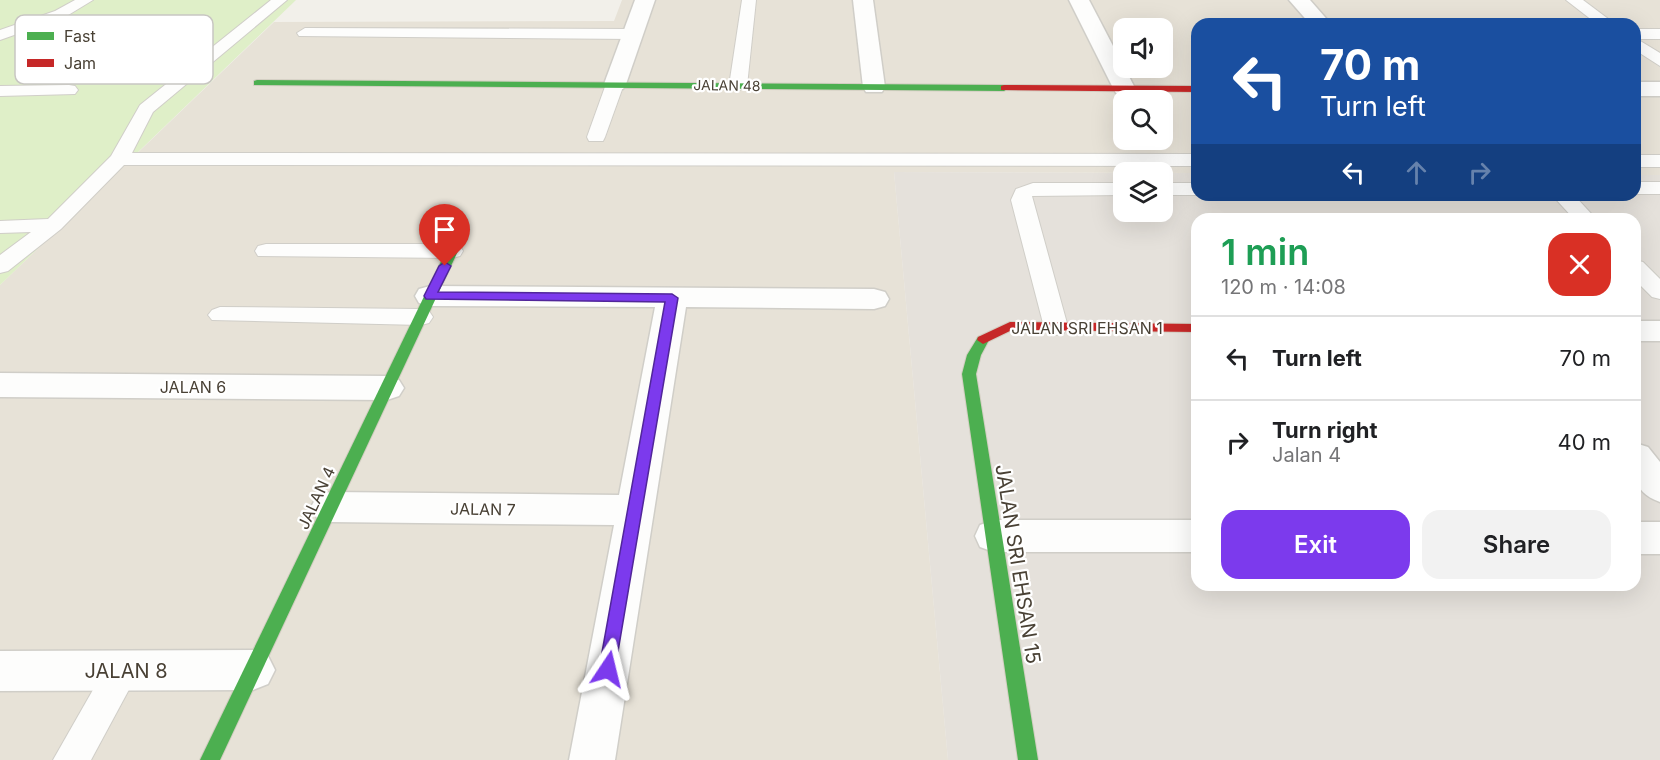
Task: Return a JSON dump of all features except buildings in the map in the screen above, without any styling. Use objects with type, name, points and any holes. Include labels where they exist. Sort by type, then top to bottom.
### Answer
[{"type":"street","points":[[615,84],[645,0]]},
{"type":"street","points":[[863,0],[874,87]]},
{"type":"street","points":[[1079,0],[1124,88]]},
{"type":"street","points":[[1299,0],[1316,18]]},
{"type":"street","name":"JALAN 48","points":[[257,83],[1191,89]]},
{"type":"street","points":[[1641,89],[1660,89]]},
{"type":"street","name":"JALAN 4","points":[[210,760],[452,251]]},
{"type":"street","points":[[592,760],[672,298]]},
{"type":"street","points":[[425,307],[672,298],[874,299]]},
{"type":"street","name":"JALAN SRI EHSAN 1","points":[[969,374],[972,352],[986,336],[1010,326],[1191,328]]},
{"type":"street","points":[[1641,331],[1660,331]]},
{"type":"street","name":"JALAN SRI EHSAN 15","points":[[969,374],[1028,760]]},
{"type":"street","name":"JALAN 6","points":[[0,385],[387,388]]},
{"type":"street","points":[[1641,464],[1660,487]]},
{"type":"street","name":"JALAN 7","points":[[330,507],[637,510]]},
{"type":"street","points":[[994,536],[1191,536]]},
{"type":"street","points":[[1641,538],[1660,538]]},
{"type":"street","name":"JALAN 8","points":[[0,671],[253,670]]},
{"type":"lane","points":[[57,15],[86,0]]},
{"type":"lane","points":[[213,54],[280,0]]},
{"type":"lane","points":[[738,86],[749,0]]},
{"type":"lane","points":[[1573,0],[1598,18]]},
{"type":"lane","points":[[0,35],[15,30]]},
{"type":"lane","points":[[305,33],[633,34]]},
{"type":"lane","points":[[1641,34],[1660,34]]},
{"type":"lane","points":[[1641,48],[1660,61]]},
{"type":"lane","points":[[0,266],[54,225],[119,159],[146,109],[177,84]]},
{"type":"lane","points":[[597,137],[615,84]]},
{"type":"lane","points":[[0,91],[69,90]]},
{"type":"lane","points":[[119,159],[1191,160]]},
{"type":"lane","points":[[1641,161],[1660,161]]},
{"type":"lane","points":[[1641,188],[1660,188]]},
{"type":"lane","points":[[1056,327],[1021,200],[1023,193],[1033,189],[1113,189]]},
{"type":"lane","points":[[1173,189],[1191,189]]},
{"type":"lane","points":[[1568,201],[1580,213]]},
{"type":"lane","points":[[0,226],[54,225]]},
{"type":"lane","points":[[266,251],[452,251]]},
{"type":"lane","points":[[1641,273],[1660,292]]},
{"type":"lane","points":[[220,315],[425,307]]},
{"type":"lane","points":[[71,760],[122,671]]},
{"type":"shaded area","points":[[622,0],[1660,0],[1660,175],[1641,175],[1641,18],[1191,18],[1191,173],[1173,173],[1173,162],[1113,162],[1113,173],[894,172],[948,760],[0,760],[0,285],[209,84],[213,84],[213,81],[274,22],[614,21]]},
{"type":"shaded area","points":[[894,172],[1113,173],[1113,222],[1173,222],[1173,173],[1191,173],[1191,201],[1641,201],[1641,175],[1660,175],[1660,760],[948,760]]},
{"type":"green space","points":[[0,0],[296,0],[213,80],[213,15],[15,15],[15,84],[209,84],[0,285]]},
{"type":"traffic: fast","points":[[257,83],[1004,88]]},
{"type":"traffic: fast","points":[[210,760],[452,251]]},
{"type":"traffic: fast","points":[[983,340],[974,355],[969,374],[1028,760]]},
{"type":"traffic: jam","points":[[1004,88],[1191,89]]},
{"type":"traffic: jam","points":[[983,340],[1010,326],[1191,328]]},
{"type":"route","points":[[445,266],[430,296],[672,298],[608,669]]}]
